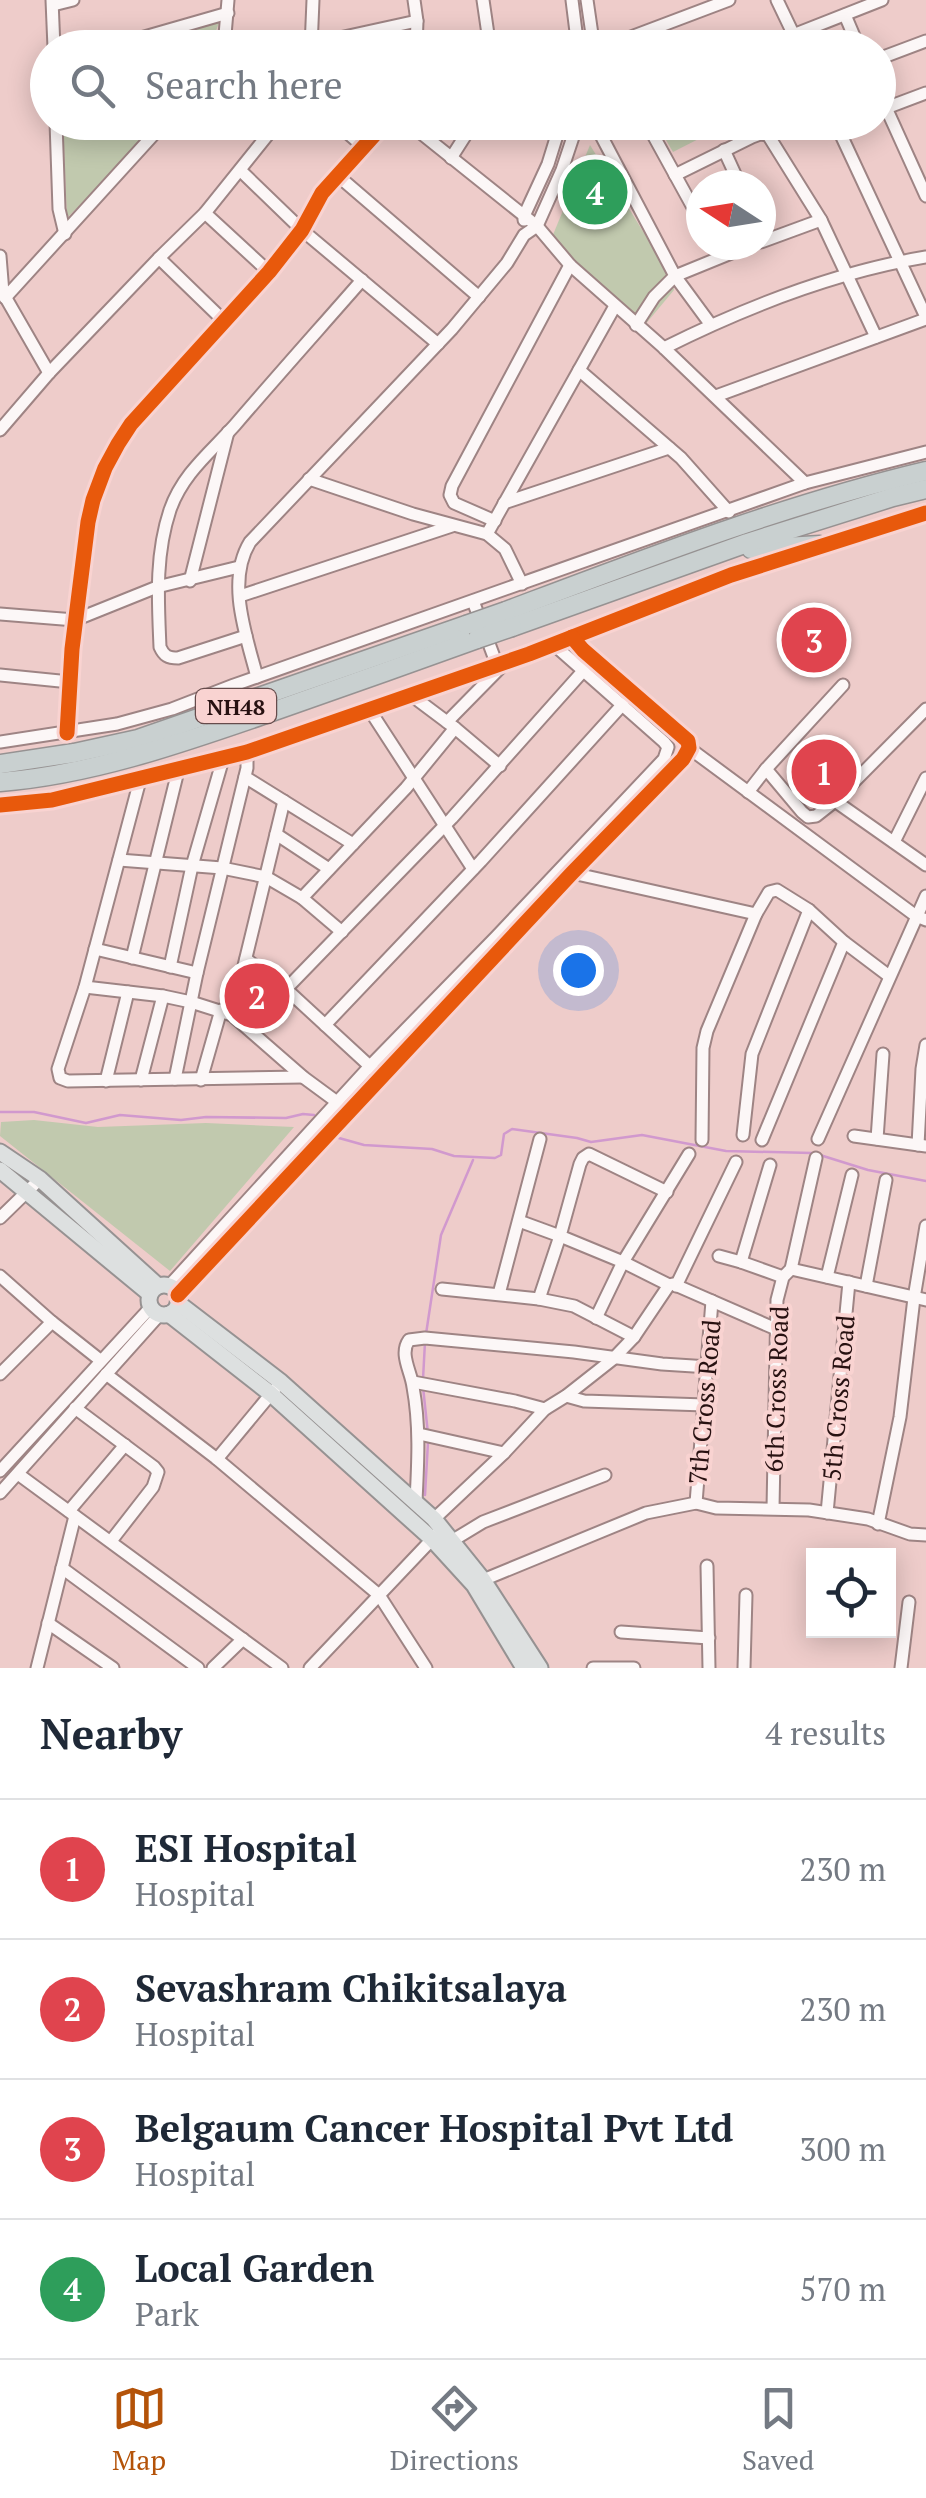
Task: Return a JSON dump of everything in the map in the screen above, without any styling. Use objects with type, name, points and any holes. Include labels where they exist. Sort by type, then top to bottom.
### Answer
[{"type":"highway","name":"NH48","points":[[509,619],[722,532],[926,471]]},
{"type":"highway","name":"NH48","points":[[0,764],[138,739],[926,489]]},
{"type":"highway","points":[[726,551],[820,545]]},
{"type":"highway","name":"NH48","points":[[0,782],[79,770],[214,732],[472,632]]},
{"type":"main road","points":[[0,1152],[40,1178],[164,1300]]},
{"type":"main road","points":[[0,1170],[416,1501],[474,1585],[524,1668]]},
{"type":"main road","points":[[276,1388],[439,1532],[483,1580],[540,1668]]},
{"type":"street","points":[[54,30],[53,3],[72,0]]},
{"type":"street","points":[[312,30],[313,0]]},
{"type":"street","points":[[414,0],[417,30]]},
{"type":"street","points":[[483,0],[487,30]]},
{"type":"street","points":[[572,0],[576,30]]},
{"type":"street","points":[[588,0],[592,30]]},
{"type":"street","points":[[650,30],[729,0]]},
{"type":"street","points":[[777,0],[792,30]]},
{"type":"street","points":[[805,30],[882,0]]},
{"type":"street","points":[[158,30],[228,6]]},
{"type":"street","points":[[844,15],[851,30]]},
{"type":"street","points":[[376,30],[417,20]]},
{"type":"street","points":[[896,52],[926,40]]},
{"type":"street","points":[[896,104],[926,93]]},
{"type":"street","points":[[896,130],[926,196]]},
{"type":"street","points":[[57,140],[59,209],[65,234]]},
{"type":"street","points":[[5,298],[149,140]]},
{"type":"street","points":[[1,425],[205,213],[264,140]]},
{"type":"street","points":[[355,140],[365,148]]},
{"type":"street","points":[[67,733],[75,620],[94,500],[118,444],[131,424],[269,272],[302,230],[314,203],[371,140]]},
{"type":"street","points":[[429,140],[537,226],[570,266],[716,396],[805,483]]},
{"type":"street","points":[[451,158],[462,140]]},
{"type":"street","points":[[524,235],[524,216],[556,140]]},
{"type":"street","points":[[258,677],[246,636],[238,567],[250,542],[438,344],[507,263],[524,235],[537,226],[572,140]]},
{"type":"street","points":[[603,140],[675,276],[711,325]]},
{"type":"street","points":[[656,140],[686,195]]},
{"type":"street","points":[[675,175],[746,140]]},
{"type":"street","points":[[771,140],[821,220],[876,336]]},
{"type":"street","points":[[716,396],[926,318],[843,140]]},
{"type":"street","points":[[724,150],[733,170]]},
{"type":"street","points":[[910,160],[926,154]]},
{"type":"street","points":[[241,170],[302,230],[438,344]]},
{"type":"street","points":[[337,175],[479,298]]},
{"type":"street","points":[[205,213],[269,272]]},
{"type":"street","points":[[776,233],[821,220]]},
{"type":"street","points":[[0,256],[5,298],[49,373]]},
{"type":"street","points":[[159,258],[226,322]]},
{"type":"street","points":[[664,348],[787,295],[926,258]]},
{"type":"street","points":[[636,325],[654,297],[675,276],[702,260]]},
{"type":"street","points":[[494,521],[454,503],[450,495],[452,486],[570,266]]},
{"type":"street","points":[[246,636],[178,658],[164,654],[160,647],[157,588],[170,511],[190,472],[362,280]]},
{"type":"street","points":[[487,534],[615,306]]},
{"type":"street","points":[[579,370],[668,448],[730,512]]},
{"type":"street","points":[[190,580],[228,432]]},
{"type":"street","points":[[504,504],[668,448]]},
{"type":"street","points":[[0,742],[117,724],[172,709],[805,483],[926,452]]},
{"type":"street","points":[[309,478],[487,534],[506,549],[522,584]]},
{"type":"street","points":[[0,806],[52,800],[247,752],[502,663],[730,575],[926,513]]},
{"type":"street","points":[[240,596],[452,526]]},
{"type":"street","points":[[0,614],[75,620],[157,588],[238,567]]},
{"type":"street","points":[[473,601],[502,663]]},
{"type":"street","points":[[0,1471],[100,1360],[331,1130],[683,759],[688,741],[572,637]]},
{"type":"street","points":[[1,1490],[106,1374],[164,1300],[336,1102],[664,759],[668,748],[664,742],[553,644]]},
{"type":"street","points":[[302,898],[414,778],[502,663]]},
{"type":"street","points":[[286,989],[444,826],[584,670]]},
{"type":"street","points":[[0,675],[70,682]]},
{"type":"street","points":[[748,792],[844,685]]},
{"type":"street","points":[[411,695],[500,766]]},
{"type":"street","points":[[326,1025],[623,704]]},
{"type":"street","points":[[370,709],[474,869]]},
{"type":"street","points":[[766,769],[808,817],[816,816],[926,709]]},
{"type":"street","points":[[688,748],[921,918]]},
{"type":"street","points":[[175,1079],[248,768],[247,752]]},
{"type":"street","points":[[170,967],[192,866],[223,759]]},
{"type":"street","points":[[132,958],[178,771]]},
{"type":"street","points":[[245,777],[353,844]]},
{"type":"street","points":[[894,842],[926,778]]},
{"type":"street","points":[[140,780],[86,987],[58,1069],[60,1078],[68,1081],[304,1077]]},
{"type":"street","points":[[200,1080],[246,959],[284,801]]},
{"type":"street","points":[[835,801],[926,865]]},
{"type":"street","points":[[276,834],[329,869]]},
{"type":"street","points":[[118,860],[222,868],[266,877],[302,898],[342,932]]},
{"type":"street","points":[[572,873],[756,914]]},
{"type":"street","points":[[702,1140],[707,1030],[769,892],[778,890],[809,910],[890,976]]},
{"type":"street","points":[[818,1139],[890,976],[921,918],[926,896]]},
{"type":"street","points":[[743,1135],[756,1040],[809,910]]},
{"type":"street","points":[[762,1140],[844,942]]},
{"type":"street","points":[[95,949],[197,973]]},
{"type":"street","points":[[246,959],[286,989],[382,1076]]},
{"type":"street","points":[[86,987],[163,996],[227,1013],[336,1102]]},
{"type":"street","points":[[106,1080],[128,992]]},
{"type":"street","points":[[141,1080],[163,996]]},
{"type":"street","points":[[854,1136],[922,1145],[922,1069],[926,1045]]},
{"type":"street","points":[[876,1139],[883,1054]]},
{"type":"street","points":[[320,1120],[331,1130]]},
{"type":"street","points":[[499,1294],[540,1139]]},
{"type":"street","points":[[540,1299],[583,1158],[589,1154],[667,1192]]},
{"type":"street","points":[[596,1318],[623,1262],[688,1154]]},
{"type":"street","name":"6th Cross Road","points":[[772,1508],[777,1300],[816,1158]]},
{"type":"street","points":[[310,1668],[439,1532],[545,1409],[613,1359],[634,1337],[673,1285],[736,1162]]},
{"type":"street","points":[[742,1262],[770,1165]]},
{"type":"street","name":"5th Cross Road","points":[[827,1277],[852,1175]]},
{"type":"street","points":[[0,1218],[40,1178]]},
{"type":"street","points":[[866,1286],[886,1180]]},
{"type":"street","points":[[519,1221],[776,1329]]},
{"type":"street","points":[[878,1524],[920,1299],[926,1226]]},
{"type":"street","points":[[720,1256],[920,1299]]},
{"type":"street","points":[[0,1276],[100,1360]]},
{"type":"street","name":"5th Cross Road","points":[[827,1513],[849,1282]]},
{"type":"street","points":[[442,1289],[565,1303],[634,1337]]},
{"type":"street","name":"7th Cross Road","points":[[696,1503],[712,1301]]},
{"type":"street","points":[[0,1374],[52,1322]]},
{"type":"street","points":[[416,1501],[420,1434],[404,1346],[409,1340],[708,1367]]},
{"type":"street","points":[[106,1374],[217,1459],[379,1595],[426,1668]]},
{"type":"street","points":[[413,1382],[545,1409]]},
{"type":"street","points":[[217,1459],[276,1388]]},
{"type":"street","points":[[566,1396],[584,1401],[706,1405]]},
{"type":"street","points":[[75,1408],[158,1472],[157,1480],[111,1542]]},
{"type":"street","points":[[420,1434],[504,1452]]},
{"type":"street","points":[[37,1668],[72,1513],[125,1445]]},
{"type":"street","points":[[18,1474],[282,1668]]},
{"type":"street","points":[[439,1532],[483,1522],[605,1475]]},
{"type":"street","points":[[483,1580],[635,1517],[696,1503],[716,1508],[827,1513],[926,1535]]},
{"type":"street","points":[[707,1566],[709,1668]]},
{"type":"street","points":[[62,1568],[198,1668]]},
{"type":"street","points":[[744,1668],[746,1595]]},
{"type":"street","points":[[901,1668],[909,1602]]},
{"type":"street","points":[[48,1623],[113,1668]]},
{"type":"street","points":[[621,1632],[708,1638]]},
{"type":"street","points":[[213,1668],[243,1640]]},
{"type":"street","points":[[593,1668],[634,1668]]},
{"type":"green space","points":[[220,20],[216,30],[188,30]]},
{"type":"green space","points":[[64,140],[143,140],[67,218]]},
{"type":"green space","points":[[666,140],[697,140],[673,152]]},
{"type":"green space","points":[[590,145],[671,277],[674,290],[644,326],[550,242]]},
{"type":"green space","points":[[34,1120],[98,1127],[206,1123],[294,1127],[170,1271],[0,1136],[1,1122]]},
{"type":"waterway","points":[[0,1112],[34,1112],[86,1123],[120,1115],[181,1120],[314,1115]]},
{"type":"waterway","points":[[339,1138],[364,1145],[495,1158],[501,1155],[504,1134],[512,1129],[591,1142],[642,1135],[726,1151],[812,1153]]},
{"type":"waterway","points":[[820,1155],[868,1170],[926,1181]]},
{"type":"waterway","points":[[426,1334],[441,1235],[473,1160]]},
{"type":"waterway","points":[[423,1379],[425,1342]]},
{"type":"waterway","points":[[423,1387],[428,1434]]},
{"type":"waterway","points":[[425,1495],[428,1442]]},
{"type":"cycle path","points":[[67,733],[72,649],[88,522],[105,468],[131,424],[269,272],[302,230],[322,193],[370,140]]},
{"type":"cycle path","points":[[0,805],[52,800],[247,752],[529,654],[731,575],[926,513]]},
{"type":"cycle path","points":[[178,1295],[683,759],[688,741],[572,637]]},
{"type":"place","name":"Local Garden","points":[[595,192]]},
{"type":"place","name":"Belgaum Cancer Hospital Pvt Ltd","points":[[814,640]]},
{"type":"place","name":"ESI Hospital","points":[[824,772]]},
{"type":"place","name":"Sevashram Chikitsalaya","points":[[257,996]]}]
